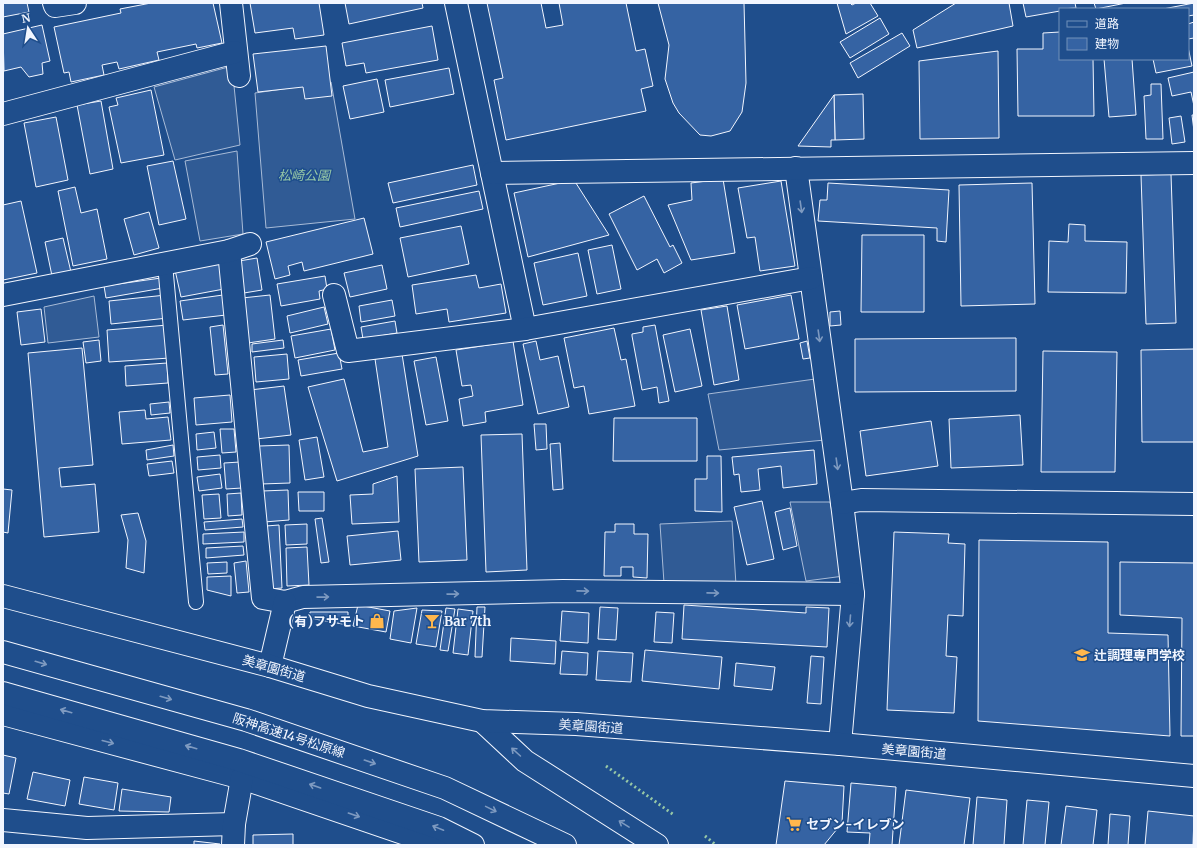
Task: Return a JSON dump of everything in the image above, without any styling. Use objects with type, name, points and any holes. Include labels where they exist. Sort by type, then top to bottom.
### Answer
[{"type":"main road","points":[[54,3],[55,6],[75,3]]},
{"type":"main road","points":[[231,3],[235,52],[239,76]]},
{"type":"main road","points":[[456,3],[524,329]]},
{"type":"main road","points":[[3,114],[235,52]]},
{"type":"main road","points":[[492,173],[1194,163]]},
{"type":"main road","points":[[796,168],[842,503],[852,594],[840,744]]},
{"type":"main road","points":[[3,295],[229,251],[250,244]]},
{"type":"main road","points":[[229,251],[263,598],[285,602],[303,597],[562,591],[852,594]]},
{"type":"main road","points":[[334,295],[348,351],[524,329],[811,278]]},
{"type":"main road","points":[[842,503],[861,500],[1194,504]]},
{"type":"main road","name":"美章園街道","points":[[3,596],[270,666],[368,696],[482,721],[576,724],[840,744],[1194,776]]},
{"type":"main road","points":[[270,666],[285,602]]},
{"type":"main road","name":"阪神高速14号松原線","points":[[3,652],[246,720],[445,788],[565,845]]},
{"type":"main road","points":[[3,693],[239,760],[439,828],[473,845]]},
{"type":"main road","points":[[3,714],[242,778],[438,845]]},
{"type":"main road","points":[[482,721],[526,761],[657,845]]},
{"type":"main road","points":[[3,820],[87,828],[233,835],[242,778]]},
{"type":"lane","points":[[166,264],[196,602]]},
{"type":"shaded area","points":[[232,66],[240,145],[175,160],[154,87]]},
{"type":"shaded area","name":"松崎公園","points":[[331,82],[355,219],[266,228],[255,93]]},
{"type":"shaded area","points":[[237,151],[243,234],[200,241],[185,161]]},
{"type":"shaded area","points":[[94,296],[99,337],[48,343],[44,307]]},
{"type":"shaded area","points":[[815,379],[825,440],[719,450],[708,394]]},
{"type":"shaded area","points":[[790,502],[830,502],[844,576],[806,581]]},
{"type":"shaded area","points":[[732,521],[736,585],[664,583],[660,524]]},
{"type":"building","points":[[3,3],[27,3],[29,12],[3,17]]},
{"type":"building","points":[[151,3],[213,3],[222,43],[197,48],[196,44],[157,52],[159,60],[119,69],[117,62],[102,65],[104,75],[71,82],[69,72],[64,73],[54,27],[121,13],[120,9]]},
{"type":"building","points":[[250,3],[319,3],[324,35],[295,39],[293,28],[255,33]]},
{"type":"building","points":[[345,3],[422,3],[423,8],[349,24]]},
{"type":"building","points":[[487,3],[541,3],[546,28],[563,25],[559,3],[626,3],[636,51],[645,49],[653,86],[641,89],[646,111],[506,140],[494,80],[503,78]]},
{"type":"building","points":[[658,3],[744,3],[746,83],[742,112],[730,131],[711,136],[700,135],[679,113],[673,103],[665,79],[669,45]]},
{"type":"building","points":[[837,3],[850,3],[852,5],[856,3],[870,3],[878,16],[846,34]]},
{"type":"building","points":[[956,3],[1009,3],[1013,26],[917,48],[913,30]]},
{"type":"building","points":[[1023,3],[1075,3],[1076,8],[1059,8],[1059,11],[1026,17]]},
{"type":"building","points":[[1094,3],[1126,3],[1101,8],[1096,8]]},
{"type":"building","points":[[1194,3],[1194,15],[1189,16],[1189,8],[1168,8]]},
{"type":"building","points":[[880,18],[889,34],[850,58],[840,42]]},
{"type":"building","points":[[1194,22],[1194,38],[1189,39],[1189,24]]},
{"type":"building","points":[[42,25],[50,61],[42,63],[43,74],[29,77],[21,67],[4,71],[3,34]]},
{"type":"building","points":[[432,26],[438,60],[366,73],[364,63],[346,66],[342,43]]},
{"type":"building","points":[[1059,32],[1059,60],[1093,60],[1094,116],[1018,116],[1017,49],[1043,49],[1043,33]]},
{"type":"building","points":[[902,33],[910,46],[858,78],[850,63]]},
{"type":"building","points":[[326,46],[332,96],[305,99],[303,87],[258,92],[253,54]]},
{"type":"building","points":[[998,51],[999,138],[920,139],[919,61]]},
{"type":"building","points":[[1189,52],[1192,66],[1156,73],[1153,60],[1189,60]]},
{"type":"building","points":[[1104,60],[1132,60],[1136,115],[1109,117]]},
{"type":"building","points":[[449,68],[454,94],[390,107],[385,80]]},
{"type":"building","points":[[1194,72],[1194,106],[1191,92],[1172,96],[1168,78]]},
{"type":"building","points":[[377,79],[384,112],[350,119],[343,86]]},
{"type":"building","points":[[1151,84],[1161,84],[1163,139],[1146,139],[1144,96],[1151,95]]},
{"type":"building","points":[[151,90],[164,155],[121,163],[109,107],[118,105],[116,98]]},
{"type":"building","points":[[863,94],[864,139],[835,140],[834,95]]},
{"type":"building","points":[[834,95],[835,140],[831,140],[831,147],[798,146]]},
{"type":"building","points":[[101,101],[113,169],[90,174],[77,105]]},
{"type":"building","points":[[1192,115],[1194,115],[1194,131]]},
{"type":"building","points":[[1181,116],[1185,142],[1172,144],[1169,118]]},
{"type":"building","points":[[56,117],[68,180],[36,187],[24,123]]},
{"type":"building","points":[[173,161],[186,219],[159,225],[147,166]]},
{"type":"building","points":[[473,165],[477,185],[393,203],[388,183]]},
{"type":"building","points":[[1171,174],[1176,323],[1146,324],[1141,175]]},
{"type":"building","points":[[723,179],[735,253],[691,260],[668,205],[692,200],[691,183]]},
{"type":"building","points":[[574,180],[609,235],[528,257],[514,193]]},
{"type":"building","points":[[781,181],[795,266],[760,271],[755,237],[747,238],[738,188]]},
{"type":"building","points":[[828,183],[949,190],[946,242],[937,241],[937,228],[818,221],[820,200],[827,200]]},
{"type":"building","points":[[1032,183],[1035,304],[961,306],[959,185]]},
{"type":"building","points":[[75,187],[81,213],[97,209],[107,259],[73,266],[58,191]]},
{"type":"building","points":[[479,191],[483,209],[400,227],[396,208]]},
{"type":"building","points":[[644,196],[670,247],[673,245],[682,263],[664,273],[657,259],[637,270],[609,214]]},
{"type":"building","points":[[21,201],[37,273],[3,280],[3,205]]},
{"type":"building","points":[[149,212],[159,248],[134,255],[124,219]]},
{"type":"building","points":[[364,218],[373,254],[304,271],[302,262],[288,266],[290,275],[275,279],[266,242]]},
{"type":"building","points":[[1069,224],[1085,225],[1085,241],[1127,242],[1126,293],[1048,292],[1049,241],[1068,242]]},
{"type":"building","points":[[461,226],[469,264],[408,277],[400,238]]},
{"type":"building","points":[[862,235],[924,235],[924,312],[861,312]]},
{"type":"building","points":[[63,238],[71,272],[52,276],[45,242]]},
{"type":"building","points":[[612,245],[621,289],[597,294],[588,250]]},
{"type":"building","points":[[578,253],[587,296],[543,305],[534,263]]},
{"type":"building","points":[[257,258],[262,290],[244,293],[239,261]]},
{"type":"building","points":[[219,262],[224,289],[181,297],[175,270]]},
{"type":"building","points":[[382,265],[387,289],[350,297],[344,273]]},
{"type":"building","points":[[476,275],[479,288],[501,284],[506,313],[449,322],[447,309],[416,314],[412,285]]},
{"type":"building","points":[[325,276],[327,289],[319,291],[320,299],[281,306],[277,284]]},
{"type":"building","points":[[161,278],[163,288],[106,298],[104,286]]},
{"type":"building","points":[[166,295],[168,318],[111,324],[109,301]]},
{"type":"building","points":[[223,295],[226,315],[183,320],[180,301]]},
{"type":"building","points":[[270,295],[275,339],[248,343],[242,298]]},
{"type":"building","points":[[791,295],[799,339],[745,349],[737,305]]},
{"type":"building","points":[[392,300],[395,316],[361,322],[359,306]]},
{"type":"building","points":[[727,306],[739,380],[714,385],[701,310]]},
{"type":"building","points":[[324,307],[328,324],[290,333],[287,316]]},
{"type":"building","points":[[41,309],[45,342],[21,345],[17,312]]},
{"type":"building","points":[[840,311],[841,325],[830,326],[830,312]]},
{"type":"building","points":[[395,321],[397,333],[363,339],[361,327]]},
{"type":"building","points":[[168,325],[170,358],[109,362],[107,330]]},
{"type":"building","points":[[223,325],[228,374],[215,375],[210,327]]},
{"type":"building","points":[[655,325],[669,401],[659,403],[657,387],[642,390],[632,336],[632,334],[643,332],[643,327]]},
{"type":"building","points":[[614,328],[621,360],[626,359],[635,406],[589,414],[584,386],[574,388],[564,338]]},
{"type":"building","points":[[331,329],[335,350],[295,358],[291,336]]},
{"type":"building","points":[[690,329],[702,386],[675,392],[663,335]]},
{"type":"building","points":[[1016,338],[1016,391],[855,392],[855,339]]},
{"type":"building","points":[[99,340],[101,361],[86,363],[83,342]]},
{"type":"building","points":[[283,340],[284,348],[252,352],[252,344]]},
{"type":"building","points":[[513,341],[523,405],[485,412],[486,422],[463,426],[459,399],[473,396],[471,385],[462,386],[456,350]]},
{"type":"building","points":[[536,341],[540,360],[558,356],[569,407],[538,414],[523,344]]},
{"type":"building","points":[[807,341],[810,358],[803,359],[800,343]]},
{"type":"building","points":[[82,348],[93,465],[59,468],[61,487],[95,484],[99,532],[44,537],[28,353]]},
{"type":"building","points":[[1194,349],[1194,442],[1142,442],[1141,350]]},
{"type":"building","points":[[1043,351],[1117,352],[1115,472],[1041,472]]},
{"type":"building","points":[[339,353],[342,369],[301,376],[298,360]]},
{"type":"building","points":[[287,354],[289,379],[256,382],[254,357]]},
{"type":"building","points":[[402,354],[418,456],[337,481],[308,387],[344,379],[363,452],[388,447],[375,359]]},
{"type":"building","points":[[436,357],[448,421],[426,425],[414,361]]},
{"type":"building","points":[[167,363],[168,383],[126,386],[125,366]]},
{"type":"building","points":[[284,386],[291,435],[256,439],[250,390]]},
{"type":"building","points":[[230,395],[232,422],[196,425],[194,398]]},
{"type":"building","points":[[169,402],[170,413],[151,415],[150,404]]},
{"type":"building","points":[[145,410],[146,419],[168,417],[171,440],[122,444],[119,412]]},
{"type":"building","points":[[1020,415],[1023,465],[951,468],[949,419]]},
{"type":"building","points":[[614,418],[697,418],[697,461],[613,461]]},
{"type":"building","points":[[931,421],[938,466],[866,476],[860,431]]},
{"type":"building","points":[[534,424],[546,424],[547,449],[536,450]]},
{"type":"building","points":[[220,429],[234,429],[236,452],[222,453]]},
{"type":"building","points":[[214,432],[216,448],[197,450],[196,434]]},
{"type":"building","points":[[522,434],[527,570],[486,572],[481,435]]},
{"type":"building","points":[[317,437],[324,477],[305,480],[299,440]]},
{"type":"building","points":[[560,443],[563,489],[553,490],[550,444]]},
{"type":"building","points":[[173,445],[174,456],[147,460],[146,450]]},
{"type":"building","points":[[289,445],[290,483],[261,484],[259,446]]},
{"type":"building","points":[[814,450],[817,484],[783,488],[781,466],[758,469],[760,490],[741,492],[739,474],[734,475],[732,457]]},
{"type":"building","points":[[220,455],[221,468],[198,470],[197,457]]},
{"type":"building","points":[[707,456],[721,456],[722,512],[695,511],[695,479],[707,479]]},
{"type":"building","points":[[172,461],[174,473],[149,476],[147,464]]},
{"type":"building","points":[[240,462],[242,488],[226,489],[224,463]]},
{"type":"building","points":[[463,467],[467,560],[419,562],[415,469]]},
{"type":"building","points":[[220,474],[222,488],[199,491],[197,477]]},
{"type":"building","points":[[397,476],[399,522],[352,524],[350,495],[373,494],[373,484]]},
{"type":"building","points":[[3,489],[12,490],[8,533],[3,532]]},
{"type":"building","points":[[288,490],[289,520],[264,522],[262,491]]},
{"type":"building","points":[[298,492],[324,492],[324,511],[299,511]]},
{"type":"building","points":[[241,493],[242,515],[228,516],[227,494]]},
{"type":"building","points":[[219,494],[221,518],[204,519],[202,495]]},
{"type":"building","points":[[762,501],[774,559],[747,565],[734,507]]},
{"type":"building","points":[[790,508],[797,546],[783,550],[775,512]]},
{"type":"building","points":[[138,513],[146,541],[144,573],[126,568],[128,540],[121,515]]},
{"type":"building","points":[[322,518],[329,562],[321,563],[315,519]]},
{"type":"building","points":[[242,519],[243,527],[205,530],[204,522]]},
{"type":"building","points":[[307,524],[307,544],[286,545],[285,525]]},
{"type":"building","points":[[615,524],[634,524],[634,534],[648,534],[647,578],[633,577],[633,567],[621,567],[621,576],[604,576],[605,532],[615,532]]},
{"type":"building","points":[[279,525],[282,588],[269,589],[266,526]]},
{"type":"building","points":[[398,531],[401,560],[350,565],[347,536]]},
{"type":"building","points":[[244,532],[244,542],[203,544],[203,534]]},
{"type":"building","points":[[894,532],[949,534],[948,543],[965,544],[963,616],[948,615],[946,656],[957,657],[954,713],[887,710]]},
{"type":"building","points":[[979,540],[1108,542],[1108,633],[1168,635],[1170,736],[978,721]]},
{"type":"building","points":[[243,546],[244,555],[206,558],[206,548]]},
{"type":"building","points":[[307,547],[309,585],[287,586],[286,548]]},
{"type":"building","points":[[246,561],[249,592],[237,593],[234,563]]},
{"type":"building","points":[[227,562],[227,573],[208,574],[207,563]]},
{"type":"building","points":[[1120,562],[1194,563],[1194,736],[1181,736],[1182,618],[1120,615]]},
{"type":"building","points":[[231,576],[231,596],[207,590],[207,577]]},
{"type":"building","points":[[358,605],[390,611],[386,632],[353,626]]},
{"type":"building","points":[[684,605],[806,613],[806,607],[829,608],[827,647],[682,639]]},
{"type":"building","points":[[477,607],[485,607],[482,657],[475,657]]},
{"type":"building","points":[[600,607],[618,608],[616,640],[598,639]]},
{"type":"building","points":[[417,608],[411,643],[390,639],[394,611]]},
{"type":"building","points":[[446,608],[455,609],[448,651],[440,650]]},
{"type":"building","points":[[458,609],[473,611],[468,655],[453,653]]},
{"type":"building","points":[[422,610],[442,611],[436,647],[416,644]]},
{"type":"building","points":[[562,611],[589,613],[588,643],[560,641]]},
{"type":"building","points":[[310,612],[348,612],[348,625],[309,618]]},
{"type":"building","points":[[656,612],[674,613],[672,643],[654,642]]},
{"type":"building","points":[[511,638],[556,641],[555,664],[510,661]]},
{"type":"building","points":[[645,650],[722,657],[719,689],[642,681]]},
{"type":"building","points":[[562,651],[588,653],[587,675],[560,674]]},
{"type":"building","points":[[598,651],[633,653],[631,682],[596,680]]},
{"type":"building","points":[[811,656],[824,657],[821,704],[807,703]]},
{"type":"building","points":[[736,663],[775,667],[772,690],[734,686]]},
{"type":"building","points":[[3,755],[16,758],[9,794],[3,793]]},
{"type":"building","points":[[33,772],[70,780],[65,806],[27,799]]},
{"type":"building","points":[[84,777],[118,783],[114,810],[79,804]]},
{"type":"building","points":[[785,781],[844,786],[842,823],[824,845],[776,845]]},
{"type":"building","points":[[851,783],[896,787],[892,845],[869,845],[870,833],[847,832]]},
{"type":"building","points":[[122,789],[171,797],[169,812],[119,811]]},
{"type":"building","points":[[906,790],[970,798],[964,845],[899,845]]},
{"type":"building","points":[[977,797],[1007,800],[1004,845],[973,845]]},
{"type":"building","points":[[1027,800],[1049,802],[1045,845],[1023,845]]},
{"type":"building","points":[[1066,806],[1097,810],[1093,845],[1061,845]]},
{"type":"building","points":[[1148,811],[1194,816],[1193,845],[1145,845]]},
{"type":"building","points":[[1110,814],[1130,816],[1128,845],[1108,845]]},
{"type":"building","points":[[293,834],[293,845],[253,845],[253,835]]},
{"type":"building","points":[[194,841],[220,844],[220,845],[194,845]]},
{"type":"hedge","points":[[606,766],[674,815]]},
{"type":"hedge","points":[[705,836],[716,845]]},
{"type":"place","name":"(有)フサモト","points":[[377,621]]},
{"type":"place","name":"Bar 7th","points":[[432,621]]},
{"type":"place","name":"辻調理専門学校","points":[[1082,655]]},
{"type":"place","name":"セブン-イレブン","points":[[794,824]]}]
